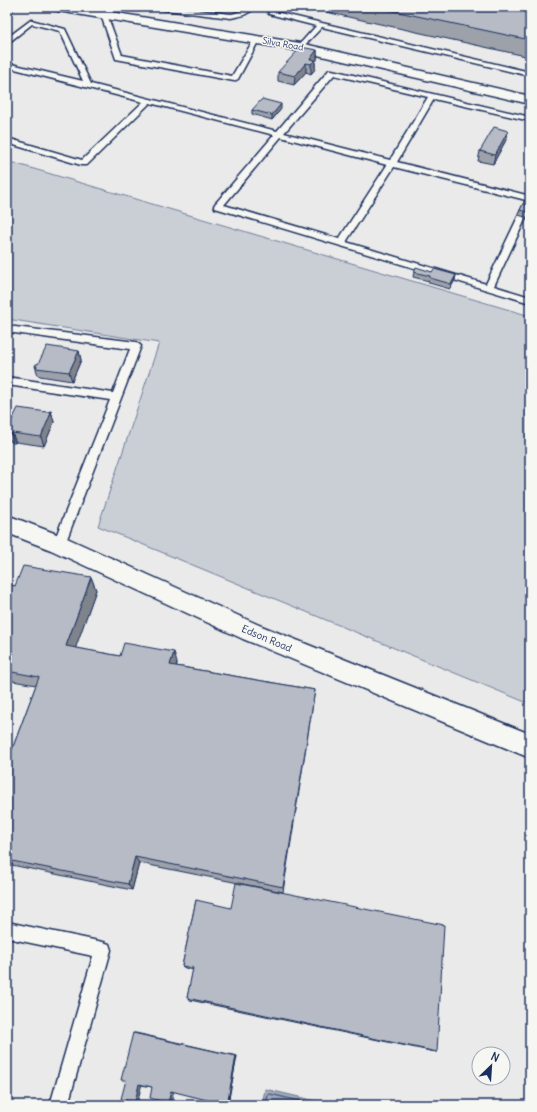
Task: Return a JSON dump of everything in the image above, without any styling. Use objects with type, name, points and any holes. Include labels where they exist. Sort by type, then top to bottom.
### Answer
[{"type":"street","name":"Silva Road","points":[[58,7],[104,15],[168,15],[256,40],[300,47],[530,100]]},
{"type":"street","name":"Edson Road","points":[[7,524],[59,544],[252,632],[530,746]]},
{"type":"lane","points":[[156,7],[168,15],[231,16],[242,14],[255,7]]},
{"type":"lane","points":[[277,7],[271,13],[530,74]]},
{"type":"lane","points":[[104,15],[119,57],[234,79],[256,40]]},
{"type":"lane","points":[[8,40],[31,22],[63,30],[88,85]]},
{"type":"lane","points":[[300,47],[321,24]]},
{"type":"lane","points":[[7,65],[530,199],[489,287]]},
{"type":"lane","points":[[530,119],[332,72],[280,135],[218,206],[530,300]]},
{"type":"lane","points":[[341,243],[392,164],[432,96]]},
{"type":"lane","points":[[7,140],[84,163],[148,101]]},
{"type":"lane","points":[[7,329],[136,346],[59,544]]},
{"type":"lane","points":[[7,381],[116,397]]},
{"type":"lane","points":[[7,930],[103,950],[59,1105]]},
{"type":"shaded area","points":[[7,161],[530,316],[530,704],[98,526],[159,343],[7,319]]},
{"type":"water","points":[[265,1089],[333,1105],[262,1105]]},
{"type":"building","points":[[375,7],[530,7],[530,40]]},
{"type":"building","points":[[301,47],[317,50],[310,59],[315,60],[311,64],[306,63],[295,76],[278,72]]},
{"type":"building","points":[[262,99],[281,104],[272,115],[252,110]]},
{"type":"building","points":[[494,127],[508,131],[495,155],[480,151]]},
{"type":"building","points":[[523,204],[530,206],[530,213],[520,210]]},
{"type":"building","points":[[416,267],[432,272],[434,269],[456,275],[451,284],[414,272]]},
{"type":"building","points":[[47,346],[79,351],[69,372],[36,368],[36,364],[38,364]]},
{"type":"building","points":[[18,408],[47,412],[51,411],[41,437],[12,433],[11,435],[7,432]]},
{"type":"building","points":[[23,566],[91,577],[66,646],[120,656],[124,643],[174,652],[170,665],[315,690],[283,887],[135,857],[128,884],[7,860],[7,763],[39,677],[7,671],[7,584],[15,586]]},
{"type":"building","points":[[236,883],[444,925],[437,1052],[187,998],[193,968],[182,966],[196,900],[231,908]]},
{"type":"building","points":[[133,1033],[236,1056],[227,1105],[171,1091],[168,1103],[150,1098],[152,1087],[139,1084],[135,1102],[121,1099],[126,1080],[121,1080]]}]
